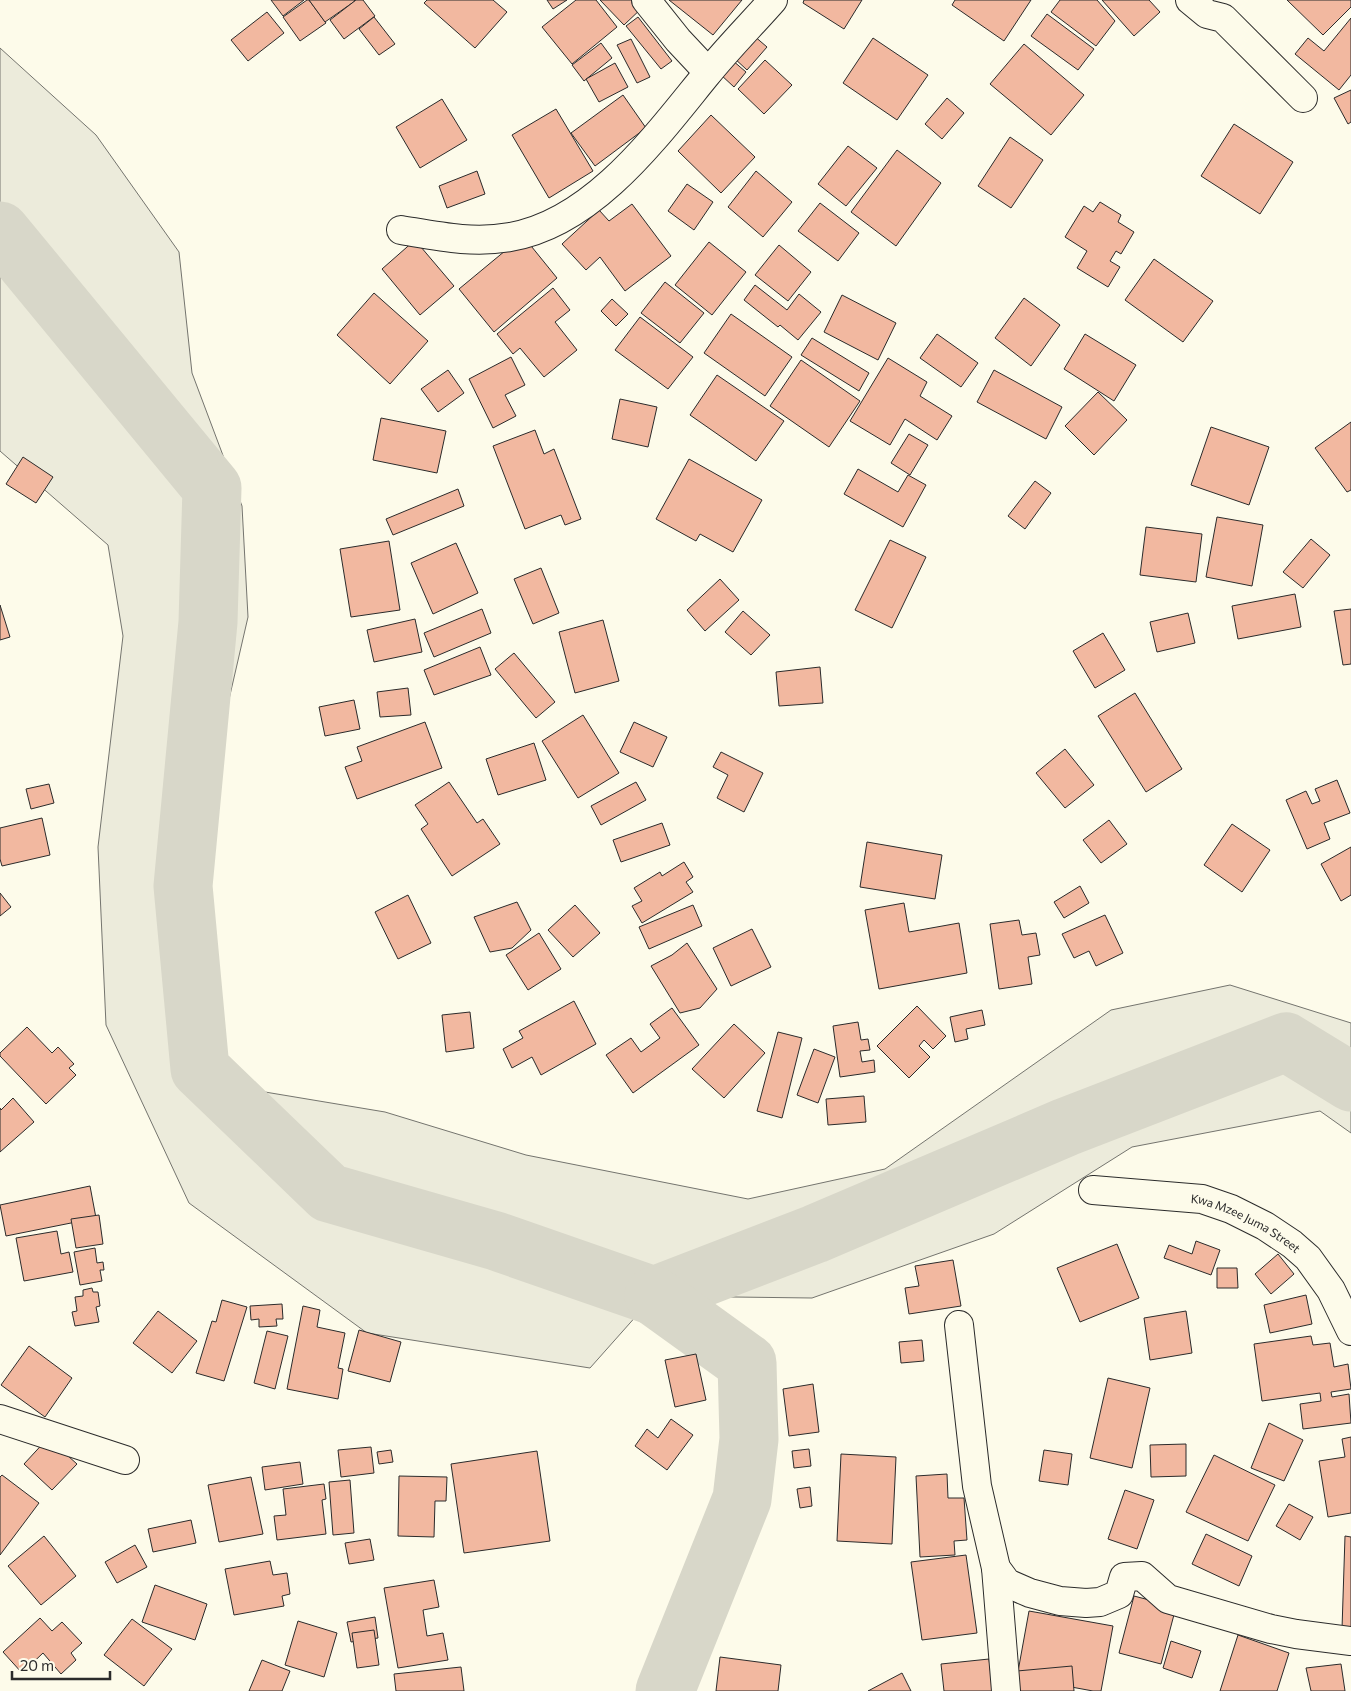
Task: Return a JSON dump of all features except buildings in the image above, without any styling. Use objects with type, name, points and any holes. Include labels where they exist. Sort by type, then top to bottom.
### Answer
[{"type":"street","points":[[646,0],[678,40],[708,72]]},
{"type":"street","points":[[401,230],[448,238],[486,240],[511,237],[539,229],[567,216],[630,166],[653,141],[708,72],[773,0]]},
{"type":"street","points":[[1190,0],[1208,14],[1224,18],[1304,98]]},
{"type":"street","name":"Kwa Mzee Juma Street","points":[[1093,1190],[1202,1200],[1231,1209],[1265,1226],[1292,1244],[1308,1258],[1331,1290],[1351,1331]]},
{"type":"street","points":[[960,1325],[977,1486],[996,1568],[1006,1691]]},
{"type":"street","points":[[0,1419],[125,1460]]},
{"type":"street","points":[[996,1568],[1008,1583],[1030,1593],[1060,1601],[1086,1603],[1100,1602],[1119,1594],[1124,1577],[1142,1576],[1168,1599],[1271,1629],[1351,1641]]},
{"type":"shaded area","points":[[0,48],[96,135],[179,252],[192,373],[242,506],[248,617],[203,812],[193,1002],[241,1088],[385,1112],[526,1155],[748,1199],[885,1169],[1111,1010],[1230,985],[1351,1023],[1351,1133],[1320,1111],[1132,1147],[994,1234],[812,1298],[654,1296],[590,1368],[367,1333],[189,1203],[106,1025],[98,847],[123,636],[108,545],[0,451]]},
{"type":"waterway","points":[[0,231],[212,488],[208,622],[183,886],[200,1069],[329,1193],[496,1241],[654,1296],[815,1234],[1066,1127],[1286,1042],[1351,1082]]},
{"type":"waterway","points":[[654,1296],[747,1363],[749,1439],[742,1499],[665,1691]]}]
